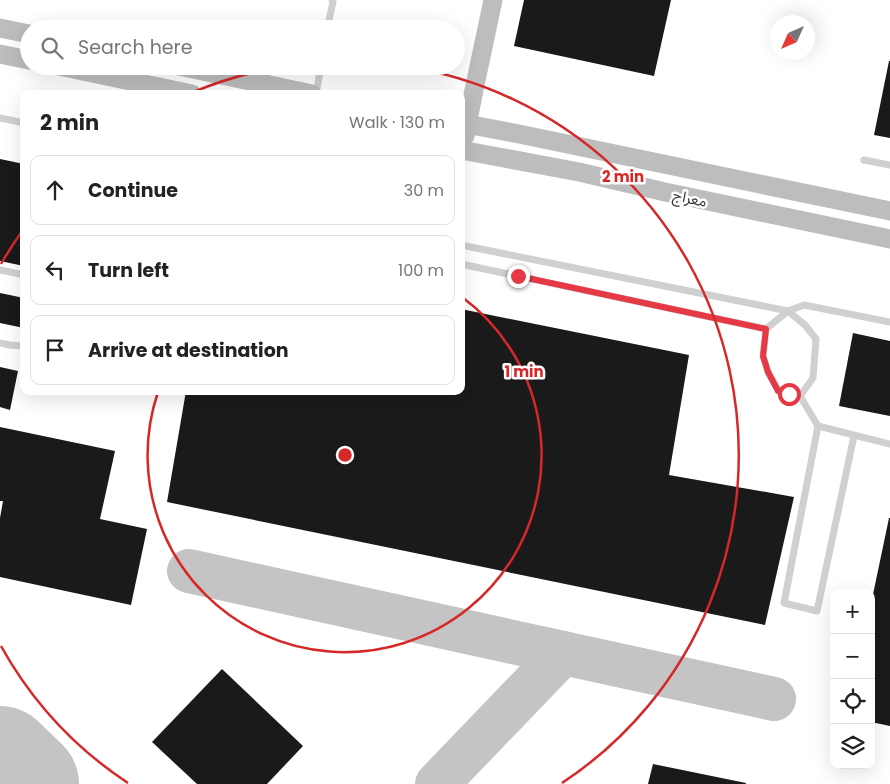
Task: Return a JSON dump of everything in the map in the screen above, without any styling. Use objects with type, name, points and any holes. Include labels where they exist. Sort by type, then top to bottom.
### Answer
[{"type":"main road","points":[[465,120],[493,0]]},
{"type":"main road","points":[[0,28],[20,32]]},
{"type":"main road","points":[[0,54],[20,58]]},
{"type":"main road","points":[[99,75],[167,90]]},
{"type":"main road","points":[[179,75],[180,90]]},
{"type":"main road","points":[[222,75],[295,90]]},
{"type":"main road","name":"معراج","points":[[465,124],[890,211]]},
{"type":"main road","name":"معراج","points":[[465,151],[579,172],[665,192],[890,238]]},
{"type":"lane","points":[[329,20],[334,1]]},
{"type":"lane","points":[[315,90],[319,75]]},
{"type":"lane","points":[[0,118],[20,122]]},
{"type":"lane","points":[[864,160],[890,165]]},
{"type":"lane","points":[[465,246],[788,311],[805,325],[816,340],[813,378],[800,396]]},
{"type":"lane","points":[[465,265],[766,329]]},
{"type":"lane","points":[[0,270],[20,274]]},
{"type":"lane","points":[[854,436],[817,611],[784,603],[818,426],[800,396],[778,391],[768,372],[763,356],[766,329],[788,311],[804,305],[890,322]]},
{"type":"lane","points":[[0,343],[20,346]]},
{"type":"lane","points":[[818,426],[890,444]]},
{"type":"building","points":[[524,0],[671,0],[654,76],[514,46]]},
{"type":"building","points":[[890,61],[890,138],[874,135]]},
{"type":"building","points":[[0,159],[20,163],[20,265],[0,261]]},
{"type":"building","points":[[0,293],[20,297],[20,327],[0,323]]},
{"type":"building","points":[[465,310],[689,355],[669,475],[794,497],[765,625],[167,502],[185,395],[465,395]]},
{"type":"building","points":[[853,333],[890,341],[890,416],[839,406]]},
{"type":"building","points":[[0,367],[18,371],[10,410],[0,407]]},
{"type":"building","points":[[0,427],[115,451],[100,519],[147,529],[131,605],[0,577],[0,518],[3,501],[0,501]]},
{"type":"building","points":[[890,518],[890,726],[875,723],[874,589]]},
{"type":"building","points":[[222,669],[303,746],[267,784],[197,784],[152,742]]},
{"type":"building","points":[[653,764],[746,783],[746,784],[648,784]]},
{"type":"taxiway","points":[[189,571],[563,653]]},
{"type":"taxiway","points":[[437,784],[563,653],[774,699]]},
{"type":"runway","points":[[0,761],[24,784]]},
{"type":"route","points":[[518,276],[766,329],[763,356],[768,372],[778,391],[789,394]]}]
